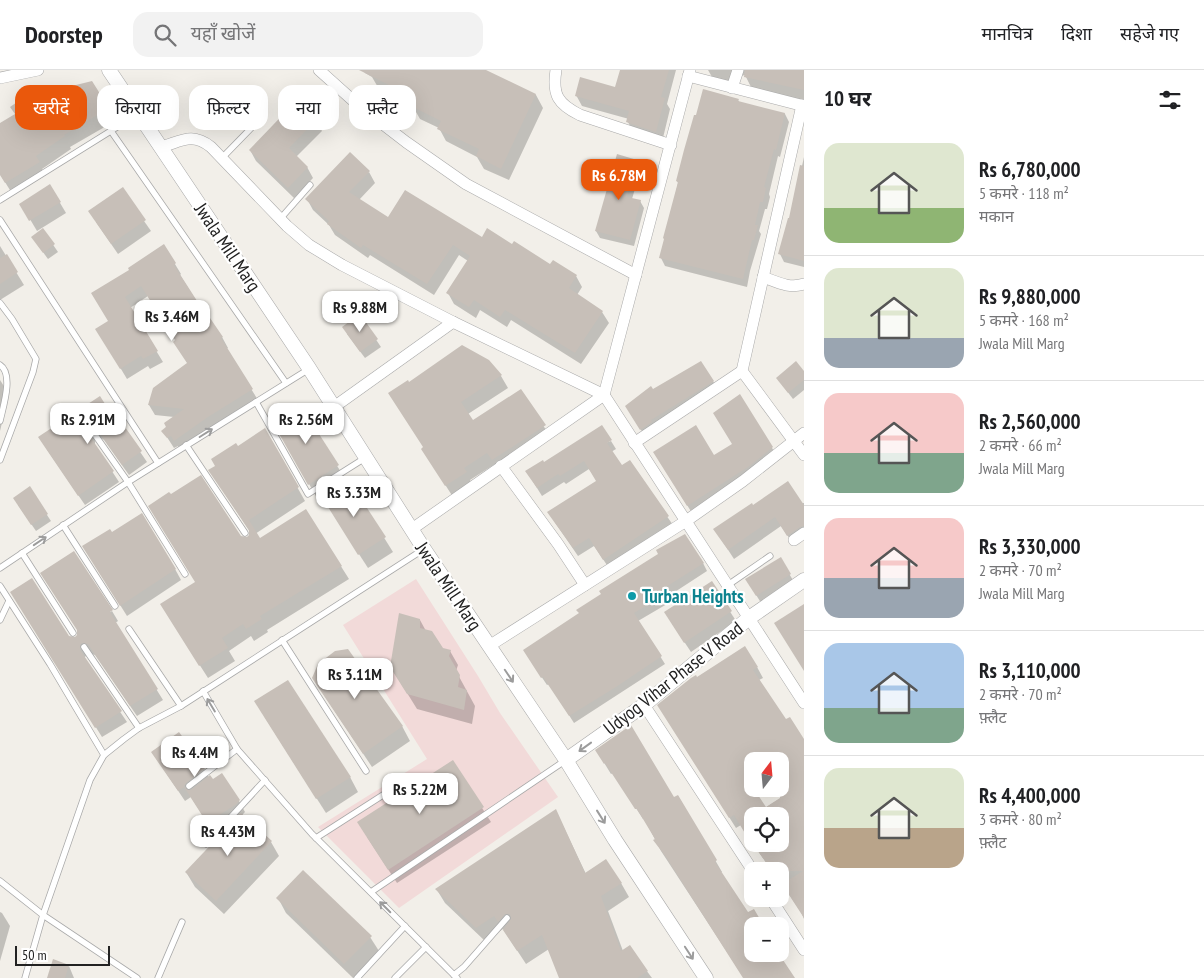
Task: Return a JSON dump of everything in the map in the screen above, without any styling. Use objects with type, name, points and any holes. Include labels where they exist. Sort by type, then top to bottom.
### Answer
[{"type":"street","points":[[0,78],[38,70]]},
{"type":"street","name":"Jwala Mill Marg","points":[[109,70],[119,85]]},
{"type":"street","points":[[319,70],[406,142],[466,184],[636,275]]},
{"type":"street","points":[[732,88],[738,70]]},
{"type":"street","points":[[555,71],[554,84],[558,99],[567,109],[671,145]]},
{"type":"street","points":[[412,528],[604,395],[689,73],[732,88],[803,106],[742,371],[634,444]]},
{"type":"street","name":"Jwala Mill Marg","points":[[149,130],[309,368],[424,548],[566,760],[615,840],[706,978]]},
{"type":"street","points":[[161,147],[192,137],[202,140],[222,158],[280,219],[310,245],[342,266],[604,395],[634,444],[804,703]]},
{"type":"street","points":[[763,276],[786,286],[797,287],[804,284]]},
{"type":"street","points":[[334,407],[454,322]]},
{"type":"street","points":[[742,371],[804,455]]},
{"type":"street","points":[[489,646],[686,521],[743,481],[794,442],[804,432]]},
{"type":"street","points":[[502,466],[585,585]]},
{"type":"street","name":"Udyog Vihar Phase V Road","points":[[566,760],[644,704],[749,618],[804,580]]},
{"type":"street","points":[[644,704],[747,862]]},
{"type":"street","points":[[776,907],[804,950]]},
{"type":"lane","points":[[222,158],[249,130]]},
{"type":"lane","points":[[0,200],[111,131],[286,383]]},
{"type":"lane","points":[[280,219],[310,185]]},
{"type":"lane","points":[[0,220],[158,463]]},
{"type":"lane","points":[[0,303],[36,359],[33,372],[0,460]]},
{"type":"lane","points":[[0,365],[4,368],[8,377],[0,421]]},
{"type":"lane","points":[[0,568],[128,482],[309,368]]},
{"type":"lane","points":[[256,402],[308,494],[366,457]]},
{"type":"lane","points":[[93,432],[128,482],[184,574]]},
{"type":"lane","points":[[186,446],[245,533]]},
{"type":"lane","points":[[63,525],[115,606]]},
{"type":"lane","points":[[26,978],[43,915],[90,780],[104,755],[139,728],[181,706],[424,548]]},
{"type":"lane","points":[[22,554],[73,633]]},
{"type":"lane","points":[[728,585],[770,556]]},
{"type":"lane","points":[[0,586],[50,664],[104,755]]},
{"type":"lane","points":[[0,620],[9,601]]},
{"type":"lane","points":[[129,629],[181,706]]},
{"type":"lane","points":[[282,640],[366,771]]},
{"type":"lane","points":[[84,647],[139,728]]},
{"type":"lane","points":[[203,691],[238,749],[316,838],[455,976],[507,918]]},
{"type":"lane","points":[[189,786],[238,749]]},
{"type":"lane","points":[[371,892],[566,760]]},
{"type":"lane","points":[[206,844],[265,780]]},
{"type":"lane","points":[[316,838],[397,786]]},
{"type":"lane","points":[[0,881],[43,915],[136,978]]},
{"type":"lane","points":[[158,978],[182,922]]},
{"type":"lane","points":[[357,978],[404,926]]},
{"type":"lane","points":[[395,978],[426,947]]},
{"type":"shaded area","points":[[416,579],[500,713],[558,797],[399,908],[318,827],[427,759],[343,625]]},
{"type":"building","points":[[359,70],[486,70],[536,94],[501,169],[476,156],[479,149],[437,129],[441,121],[416,108],[416,85],[389,85]]},
{"type":"building","points":[[620,70],[669,70],[661,97],[665,98],[656,132],[626,122],[629,111],[575,96],[580,77],[615,87]]},
{"type":"building","points":[[745,70],[804,70],[804,90],[744,77]]},
{"type":"building","points":[[92,81],[97,89],[97,115],[87,121],[87,85],[76,85]]},
{"type":"building","points":[[703,89],[739,99],[738,101],[785,113],[764,187],[766,188],[763,202],[760,202],[755,225],[758,225],[754,240],[752,240],[743,279],[659,258],[684,150]]},
{"type":"building","points":[[15,104],[15,114],[10,107]]},
{"type":"building","points":[[15,114],[15,130],[72,130],[36,156],[40,162],[5,183],[0,175],[0,123]]},
{"type":"building","points":[[278,120],[278,130],[306,130],[289,148],[308,167],[288,188],[249,150]]},
{"type":"building","points":[[350,152],[370,171],[349,192],[388,217],[405,190],[482,237],[487,228],[512,244],[514,241],[550,264],[553,260],[577,275],[569,288],[603,311],[575,353],[505,310],[500,317],[474,300],[469,307],[446,293],[470,256],[453,245],[427,284],[363,245],[361,248],[327,224],[329,221],[305,199]]},
{"type":"building","points":[[617,154],[637,160],[627,197],[641,200],[630,240],[595,231]]},
{"type":"building","points":[[800,165],[804,166],[804,261],[778,254],[789,218]]},
{"type":"building","points":[[50,184],[61,202],[29,221],[19,204]]},
{"type":"building","points":[[123,187],[146,220],[111,244],[88,211]]},
{"type":"building","points":[[43,228],[55,244],[43,253],[31,237]]},
{"type":"building","points":[[164,244],[176,263],[174,265],[208,318],[210,318],[223,337],[221,338],[253,389],[174,441],[171,436],[167,438],[161,431],[166,427],[164,423],[184,409],[148,405],[153,388],[187,363],[173,342],[175,340],[141,286],[125,297],[158,351],[143,359],[141,356],[120,369],[95,329],[108,321],[91,293],[129,270],[128,268]]},
{"type":"building","points":[[7,254],[18,272],[0,284],[0,258]]},
{"type":"building","points":[[360,314],[378,339],[360,352],[342,327]]},
{"type":"building","points":[[462,345],[489,360],[502,375],[461,402],[473,420],[521,389],[546,425],[492,460],[487,453],[464,468],[467,472],[445,486],[421,449],[423,447],[388,393],[408,380],[409,382]]},
{"type":"building","points":[[701,361],[714,381],[651,420],[652,422],[640,430],[625,406],[651,386],[653,389]]},
{"type":"building","points":[[796,361],[804,371],[804,380],[788,393],[776,378]]},
{"type":"building","points":[[740,394],[773,447],[748,467],[687,506],[653,452],[696,425],[714,455],[732,444],[713,413]]},
{"type":"building","points":[[100,396],[112,415],[115,413],[142,451],[122,465],[97,429],[90,428],[89,435],[114,471],[78,496],[38,437]]},
{"type":"building","points":[[301,406],[339,465],[308,485],[273,423]]},
{"type":"building","points":[[602,425],[612,440],[607,443],[622,465],[630,460],[669,516],[603,560],[589,538],[573,548],[547,512],[596,481],[584,461],[560,476],[558,474],[537,488],[525,471],[543,460],[544,462]]},
{"type":"building","points":[[265,428],[299,487],[249,520],[260,538],[306,509],[342,566],[260,616],[262,619],[246,629],[243,624],[222,638],[228,648],[199,666],[160,604],[195,582],[148,506],[201,475],[241,536],[247,537],[249,530],[208,470],[215,466],[211,459],[236,443],[238,446]]},
{"type":"building","points":[[788,481],[804,505],[804,526],[787,536],[775,517],[728,550],[713,529]]},
{"type":"building","points":[[350,482],[386,537],[358,555],[323,499]]},
{"type":"building","points":[[30,486],[48,514],[31,525],[13,498]]},
{"type":"building","points":[[142,513],[176,569],[120,606],[82,546],[110,529],[112,532]]},
{"type":"building","points":[[685,534],[704,563],[661,590],[664,595],[634,613],[662,656],[569,716],[523,650],[579,613],[576,610],[601,594],[599,591],[658,554],[656,550]]},
{"type":"building","points":[[74,551],[113,610],[110,612],[158,689],[130,706],[88,644],[82,643],[80,650],[122,711],[95,728],[10,592],[32,578],[69,636],[75,637],[77,630],[40,573]]},
{"type":"building","points":[[781,557],[791,574],[756,596],[745,579]]},
{"type":"building","points":[[712,581],[732,611],[684,643],[664,612]]},
{"type":"building","points":[[804,604],[804,671],[774,623]]},
{"type":"building","points":[[399,613],[420,619],[420,628],[432,631],[443,648],[451,650],[449,656],[460,675],[458,687],[467,690],[464,710],[407,694],[390,667]]},
{"type":"building","points":[[745,646],[758,667],[753,670],[786,719],[790,717],[804,739],[804,918],[789,895],[789,880],[803,871],[789,871],[789,862],[766,862],[759,852],[789,852],[789,807],[766,807],[744,807],[744,832],[734,815],[729,818],[657,705],[696,675],[697,677]]},
{"type":"building","points":[[348,649],[403,726],[363,754],[312,678],[318,664],[335,651]]},
{"type":"building","points":[[288,680],[351,777],[316,799],[254,701]]},
{"type":"building","points":[[631,725],[674,797],[678,795],[717,860],[715,862],[744,907],[748,912],[754,909],[759,917],[744,917],[744,962],[784,962],[795,978],[743,978],[666,857],[653,840],[655,839],[637,809],[635,809],[595,750]]},
{"type":"building","points":[[179,732],[205,768],[186,783],[184,786],[186,789],[191,790],[210,775],[213,779],[222,773],[240,800],[207,823],[184,787],[178,791],[151,752]]},
{"type":"building","points":[[453,760],[484,807],[388,870],[357,822]]},
{"type":"building","points":[[556,809],[585,873],[606,859],[622,883],[601,896],[621,951],[630,945],[648,971],[637,978],[559,978],[542,935],[517,951],[503,930],[511,919],[510,914],[505,914],[498,922],[494,916],[476,928],[435,889]]},
{"type":"building","points":[[241,813],[272,841],[216,901],[185,872]]},
{"type":"building","points":[[303,870],[372,936],[344,964],[276,898]]},
{"type":"building","points":[[53,959],[69,965],[65,978],[47,978]]},
{"type":"place","name":"Turban Heights","points":[[632,596]]}]
